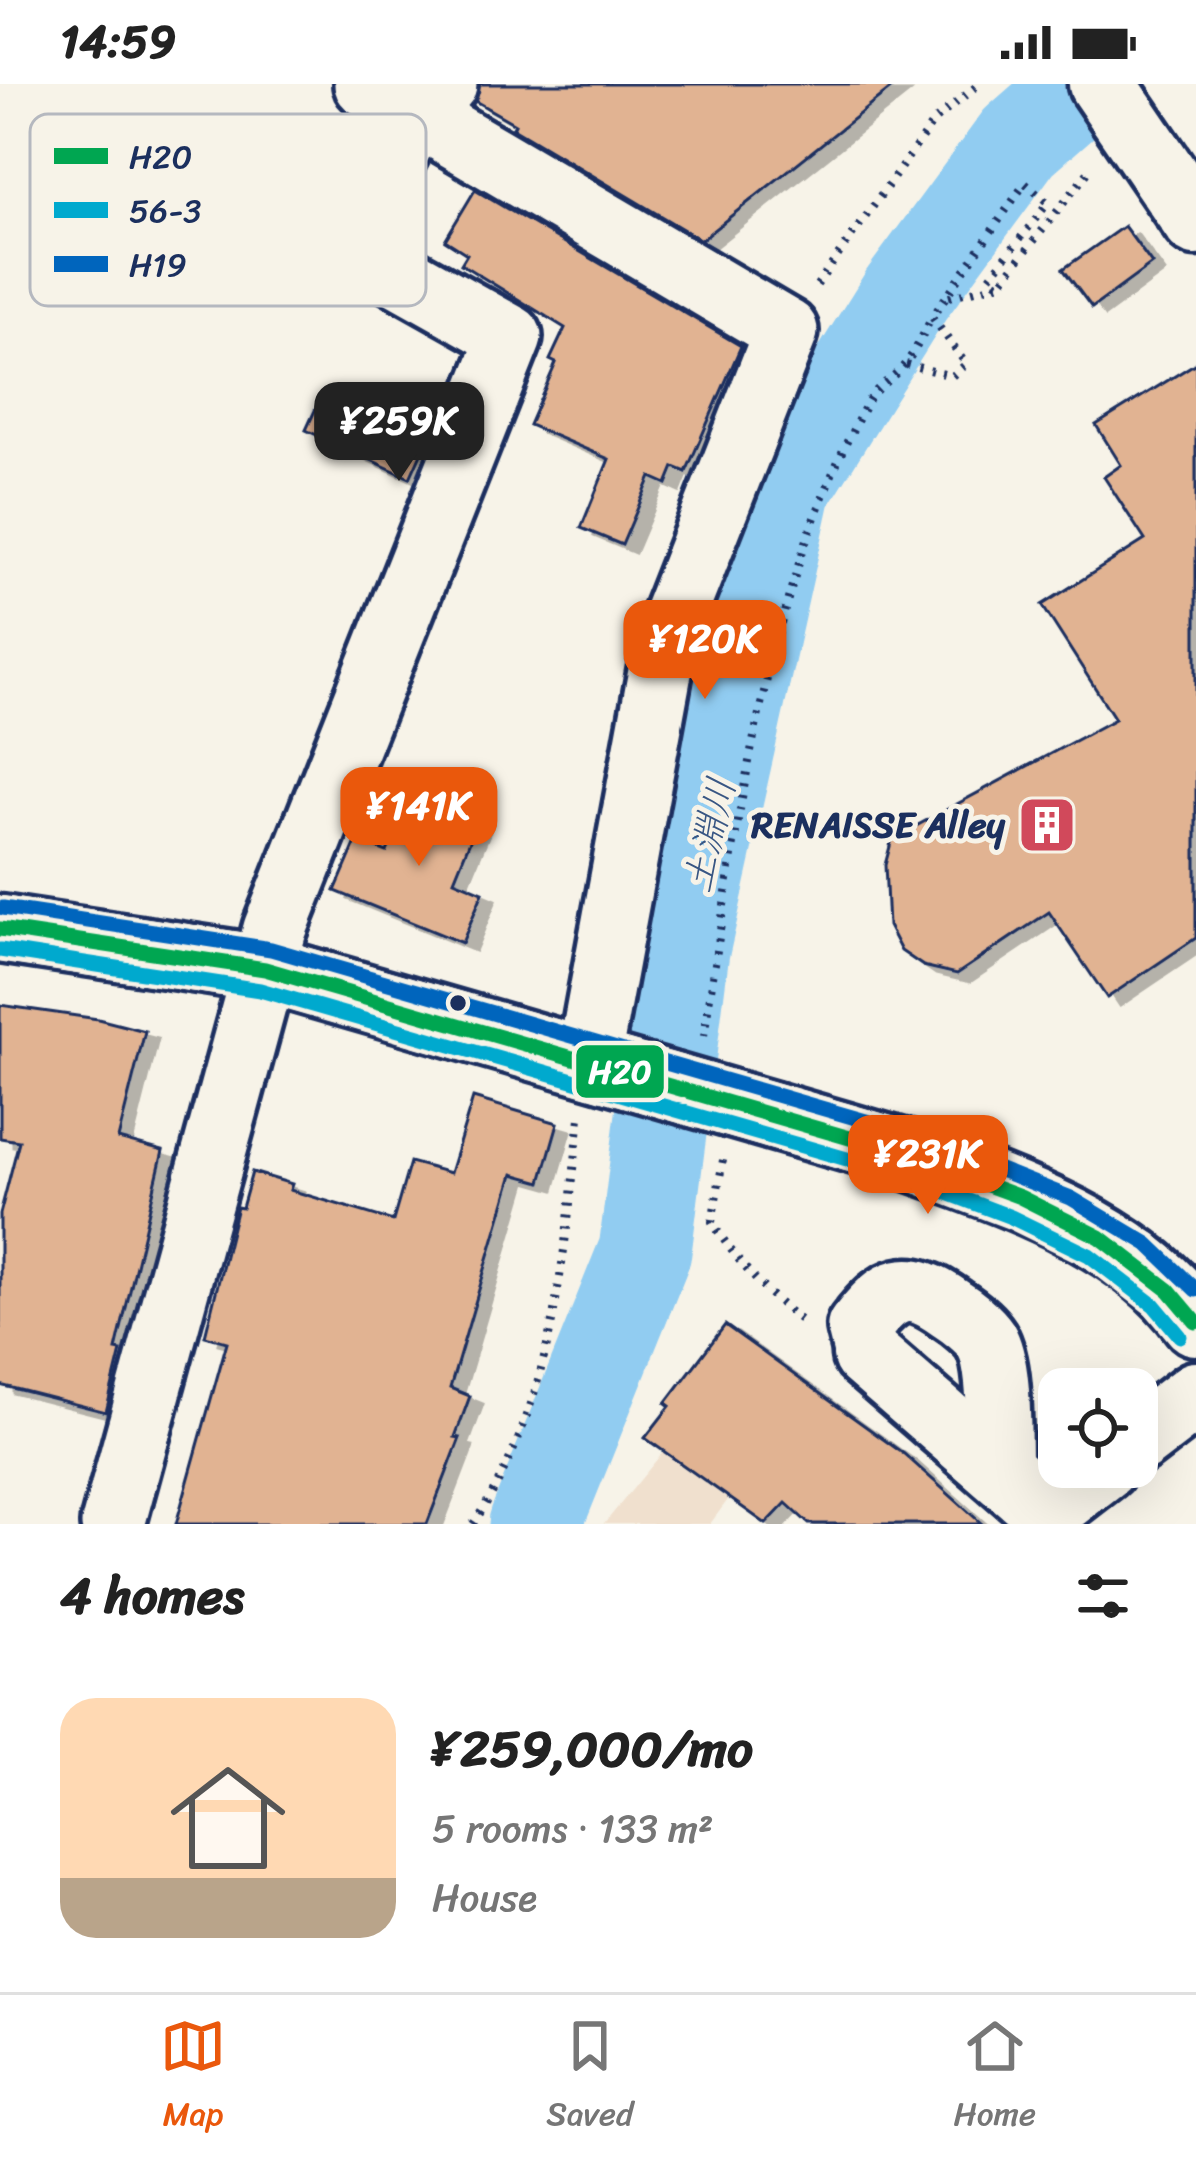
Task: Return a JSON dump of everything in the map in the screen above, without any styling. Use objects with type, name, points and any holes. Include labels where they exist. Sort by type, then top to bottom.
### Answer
[{"type":"street","points":[[410,93],[786,331],[667,634],[593,1083]]},
{"type":"street","points":[[1110,120],[1196,222]]},
{"type":"street","points":[[113,1524],[275,929],[510,337],[426,290]]},
{"type":"street","points":[[0,929],[265,969],[593,1083],[695,1067],[1063,1217],[1137,1263],[1196,1322]]},
{"type":"street","points":[[901,1290],[927,1292],[986,1341],[1025,1502],[866,1354],[859,1327],[881,1298],[901,1290]]},
{"type":"street","points":[[1158,1424],[1196,1395]]},
{"type":"street","points":[[1025,1502],[1056,1488]]},
{"type":"path","points":[[786,331],[934,121],[979,84]]},
{"type":"path","points":[[946,298],[1000,284],[1110,120]]},
{"type":"path","points":[[695,1067],[774,649],[826,489],[869,397],[906,364],[932,317],[1024,183],[1048,203],[989,278],[1000,284]]},
{"type":"path","points":[[906,364],[952,376],[966,364],[932,317]]},
{"type":"path","points":[[473,1524],[514,1455],[557,1309],[593,1083]]},
{"type":"path","points":[[723,1159],[712,1222],[730,1250],[775,1301],[806,1324],[866,1354]]},
{"type":"shaded area","points":[[725,1325],[849,1417],[770,1524],[730,1497],[710,1524],[604,1524],[663,1452],[645,1438]]},
{"type":"building","points":[[480,84],[897,84],[701,240],[513,128],[515,124],[475,101]]},
{"type":"building","points":[[475,190],[741,346],[686,472],[674,467],[667,484],[651,477],[622,545],[581,528],[609,459],[529,425],[556,363],[550,360],[565,328],[461,264],[467,254],[445,240]]},
{"type":"building","points":[[1124,226],[1152,264],[1092,308],[1063,269]]},
{"type":"building","points":[[1196,363],[1196,938],[1107,998],[1049,912],[957,974],[923,966],[901,951],[888,926],[885,865],[892,839],[1115,719],[1042,605],[1145,540],[1104,477],[1121,465],[1096,425]]},
{"type":"building","points":[[323,393],[427,440],[410,478],[306,430]]},
{"type":"building","points":[[412,790],[480,816],[454,880],[483,892],[462,943],[335,891],[357,840],[387,852]]},
{"type":"building","points":[[0,1005],[145,1031],[118,1139],[163,1151],[106,1412],[0,1385],[0,1214],[19,1141],[0,1138]]},
{"type":"building","points":[[473,1098],[558,1123],[541,1182],[513,1174],[450,1388],[470,1396],[455,1437],[460,1438],[427,1524],[176,1524],[227,1342],[205,1336],[237,1207],[242,1208],[252,1172],[292,1184],[290,1190],[393,1221],[410,1162],[450,1173]]},
{"type":"building","points":[[725,1325],[904,1454],[982,1524],[809,1524],[786,1503],[766,1524],[645,1438]]},
{"type":"waterway","name":"土淵川","points":[[535,1524],[645,1251],[683,950],[786,487],[906,295],[1019,141],[1084,84]]},
{"type":"transit line","name":"H19","points":[[3,908],[271,949],[904,1132],[1071,1198],[1148,1244],[1196,1290]]},
{"type":"transit line","name":"H20","points":[[0,929],[265,969],[898,1152],[1020,1197],[1100,1237],[1169,1290],[1196,1322]]},
{"type":"transit line","name":"56-3","points":[[0,950],[260,990],[892,1172],[1011,1217],[1089,1255],[1154,1305],[1180,1336]]},
{"type":"place","name":"RENAISSE Alley","points":[[1047,825]]}]
